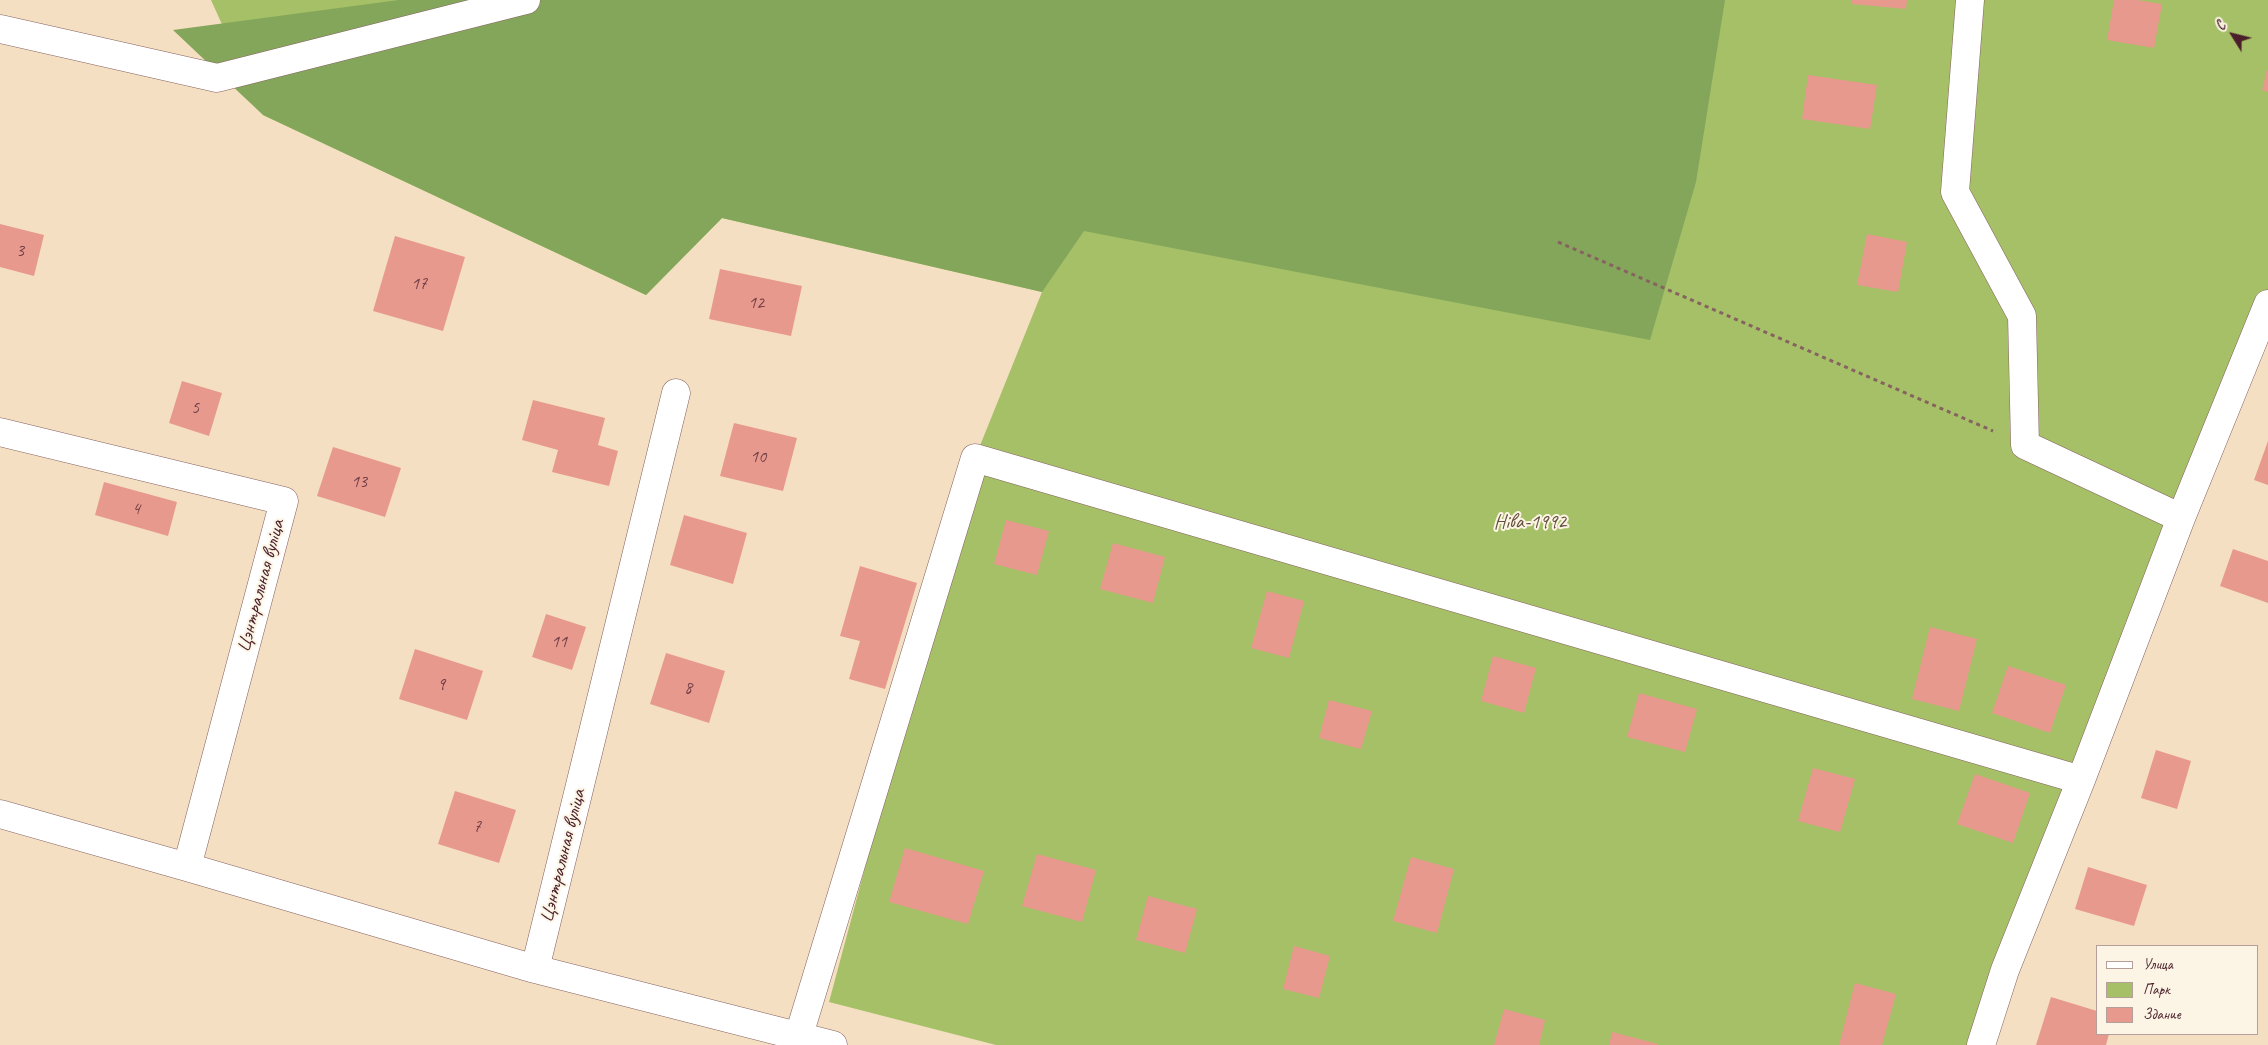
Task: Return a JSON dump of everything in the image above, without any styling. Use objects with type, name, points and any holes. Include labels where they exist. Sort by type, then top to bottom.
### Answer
[{"type":"street","points":[[0,29],[217,78],[526,0]]},
{"type":"street","points":[[1970,0],[1955,192],[2022,316],[2025,445],[2180,518]]},
{"type":"street","points":[[1981,1045],[2005,970],[2081,780],[2180,518],[2268,304]]},
{"type":"street","name":"Цэнтральная вуліца","points":[[535,969],[676,393]]},
{"type":"street","name":"Цэнтральная вуліца","points":[[0,432],[284,501],[187,867]]},
{"type":"street","points":[[799,1036],[975,458],[2081,780]]},
{"type":"street","points":[[0,814],[535,969],[833,1045]]},
{"type":"path","points":[[1558,242],[2025,445]]},
{"type":"green space","name":"Ніва-1992","points":[[211,0],[2268,0],[2268,319],[1969,1045],[996,1045],[829,1002],[975,458],[1042,292],[722,218],[646,295],[263,115]]},
{"type":"green space","points":[[399,0],[1725,0],[1696,182],[1650,340],[1084,231],[1042,292],[722,218],[646,295],[263,115],[173,30]]},
{"type":"building","points":[[1852,0],[1907,0],[1906,9],[1852,4]]},
{"type":"building","points":[[2114,0],[2137,0],[2162,4],[2154,48],[2107,40]]},
{"type":"building","points":[[2268,70],[2268,92],[2262,90]]},
{"type":"building","points":[[1808,75],[1877,85],[1870,129],[1802,119]]},
{"type":"building","points":[[0,224],[44,235],[34,276],[0,267]]},
{"type":"building","points":[[1867,234],[1907,242],[1898,292],[1857,285]]},
{"type":"building","points":[[395,236],[465,257],[443,331],[373,311]]},
{"type":"building","points":[[720,269],[802,286],[791,336],[709,319]]},
{"type":"building","points":[[182,381],[222,393],[209,436],[169,423]]},
{"type":"building","points":[[533,400],[605,418],[598,445],[618,451],[609,486],[552,472],[558,450],[522,440]]},
{"type":"building","points":[[734,423],[797,438],[783,491],[720,476]]},
{"type":"building","points":[[2268,441],[2268,485],[2254,480]]},
{"type":"building","points":[[333,447],[401,468],[385,517],[317,496]]},
{"type":"building","points":[[104,482],[177,502],[168,536],[95,515]]},
{"type":"building","points":[[684,515],[747,533],[733,584],[670,565]]},
{"type":"building","points":[[1006,520],[1049,531],[1037,575],[994,564]]},
{"type":"building","points":[[1113,543],[1165,557],[1153,603],[1100,589]]},
{"type":"building","points":[[2233,549],[2268,561],[2268,603],[2220,586]]},
{"type":"building","points":[[860,566],[917,583],[885,689],[849,679],[860,641],[840,636]]},
{"type":"building","points":[[1267,591],[1304,601],[1289,658],[1251,648]]},
{"type":"building","points":[[546,614],[586,627],[572,670],[532,657]]},
{"type":"building","points":[[1930,627],[1977,639],[1959,711],[1912,699]]},
{"type":"building","points":[[415,649],[483,671],[467,720],[399,699]]},
{"type":"building","points":[[666,653],[725,671],[709,723],[650,704]]},
{"type":"building","points":[[1493,656],[1536,668],[1524,713],[1481,701]]},
{"type":"building","points":[[2008,666],[2066,685],[2050,733],[1992,713]]},
{"type":"building","points":[[1639,693],[1697,709],[1685,752],[1627,737]]},
{"type":"building","points":[[1329,700],[1372,711],[1361,749],[1319,738]]},
{"type":"building","points":[[2156,750],[2191,761],[2177,809],[2141,798]]},
{"type":"building","points":[[1813,768],[1855,779],[1840,832],[1798,821]]},
{"type":"building","points":[[1975,774],[2030,793],[2013,843],[1957,824]]},
{"type":"building","points":[[455,791],[516,810],[499,863],[438,844]]},
{"type":"building","points":[[905,848],[984,871],[968,924],[889,902]]},
{"type":"building","points":[[1037,854],[1096,870],[1082,922],[1022,906]]},
{"type":"building","points":[[1411,857],[1454,869],[1437,933],[1393,921]]},
{"type":"building","points":[[2088,867],[2147,885],[2134,926],[2075,909]]},
{"type":"building","points":[[1148,896],[1197,909],[1185,953],[1136,940]]},
{"type":"building","points":[[1294,946],[1330,956],[1319,998],[1283,989]]},
{"type":"building","points":[[1855,983],[1896,994],[1882,1045],[1839,1045]]},
{"type":"building","points":[[2051,997],[2096,1011],[2096,1035],[2109,1035],[2106,1045],[2036,1045]]},
{"type":"building","points":[[1504,1009],[1545,1020],[1539,1045],[1494,1045]]},
{"type":"building","points":[[1612,1032],[1658,1044],[1658,1045],[1609,1045]]}]
